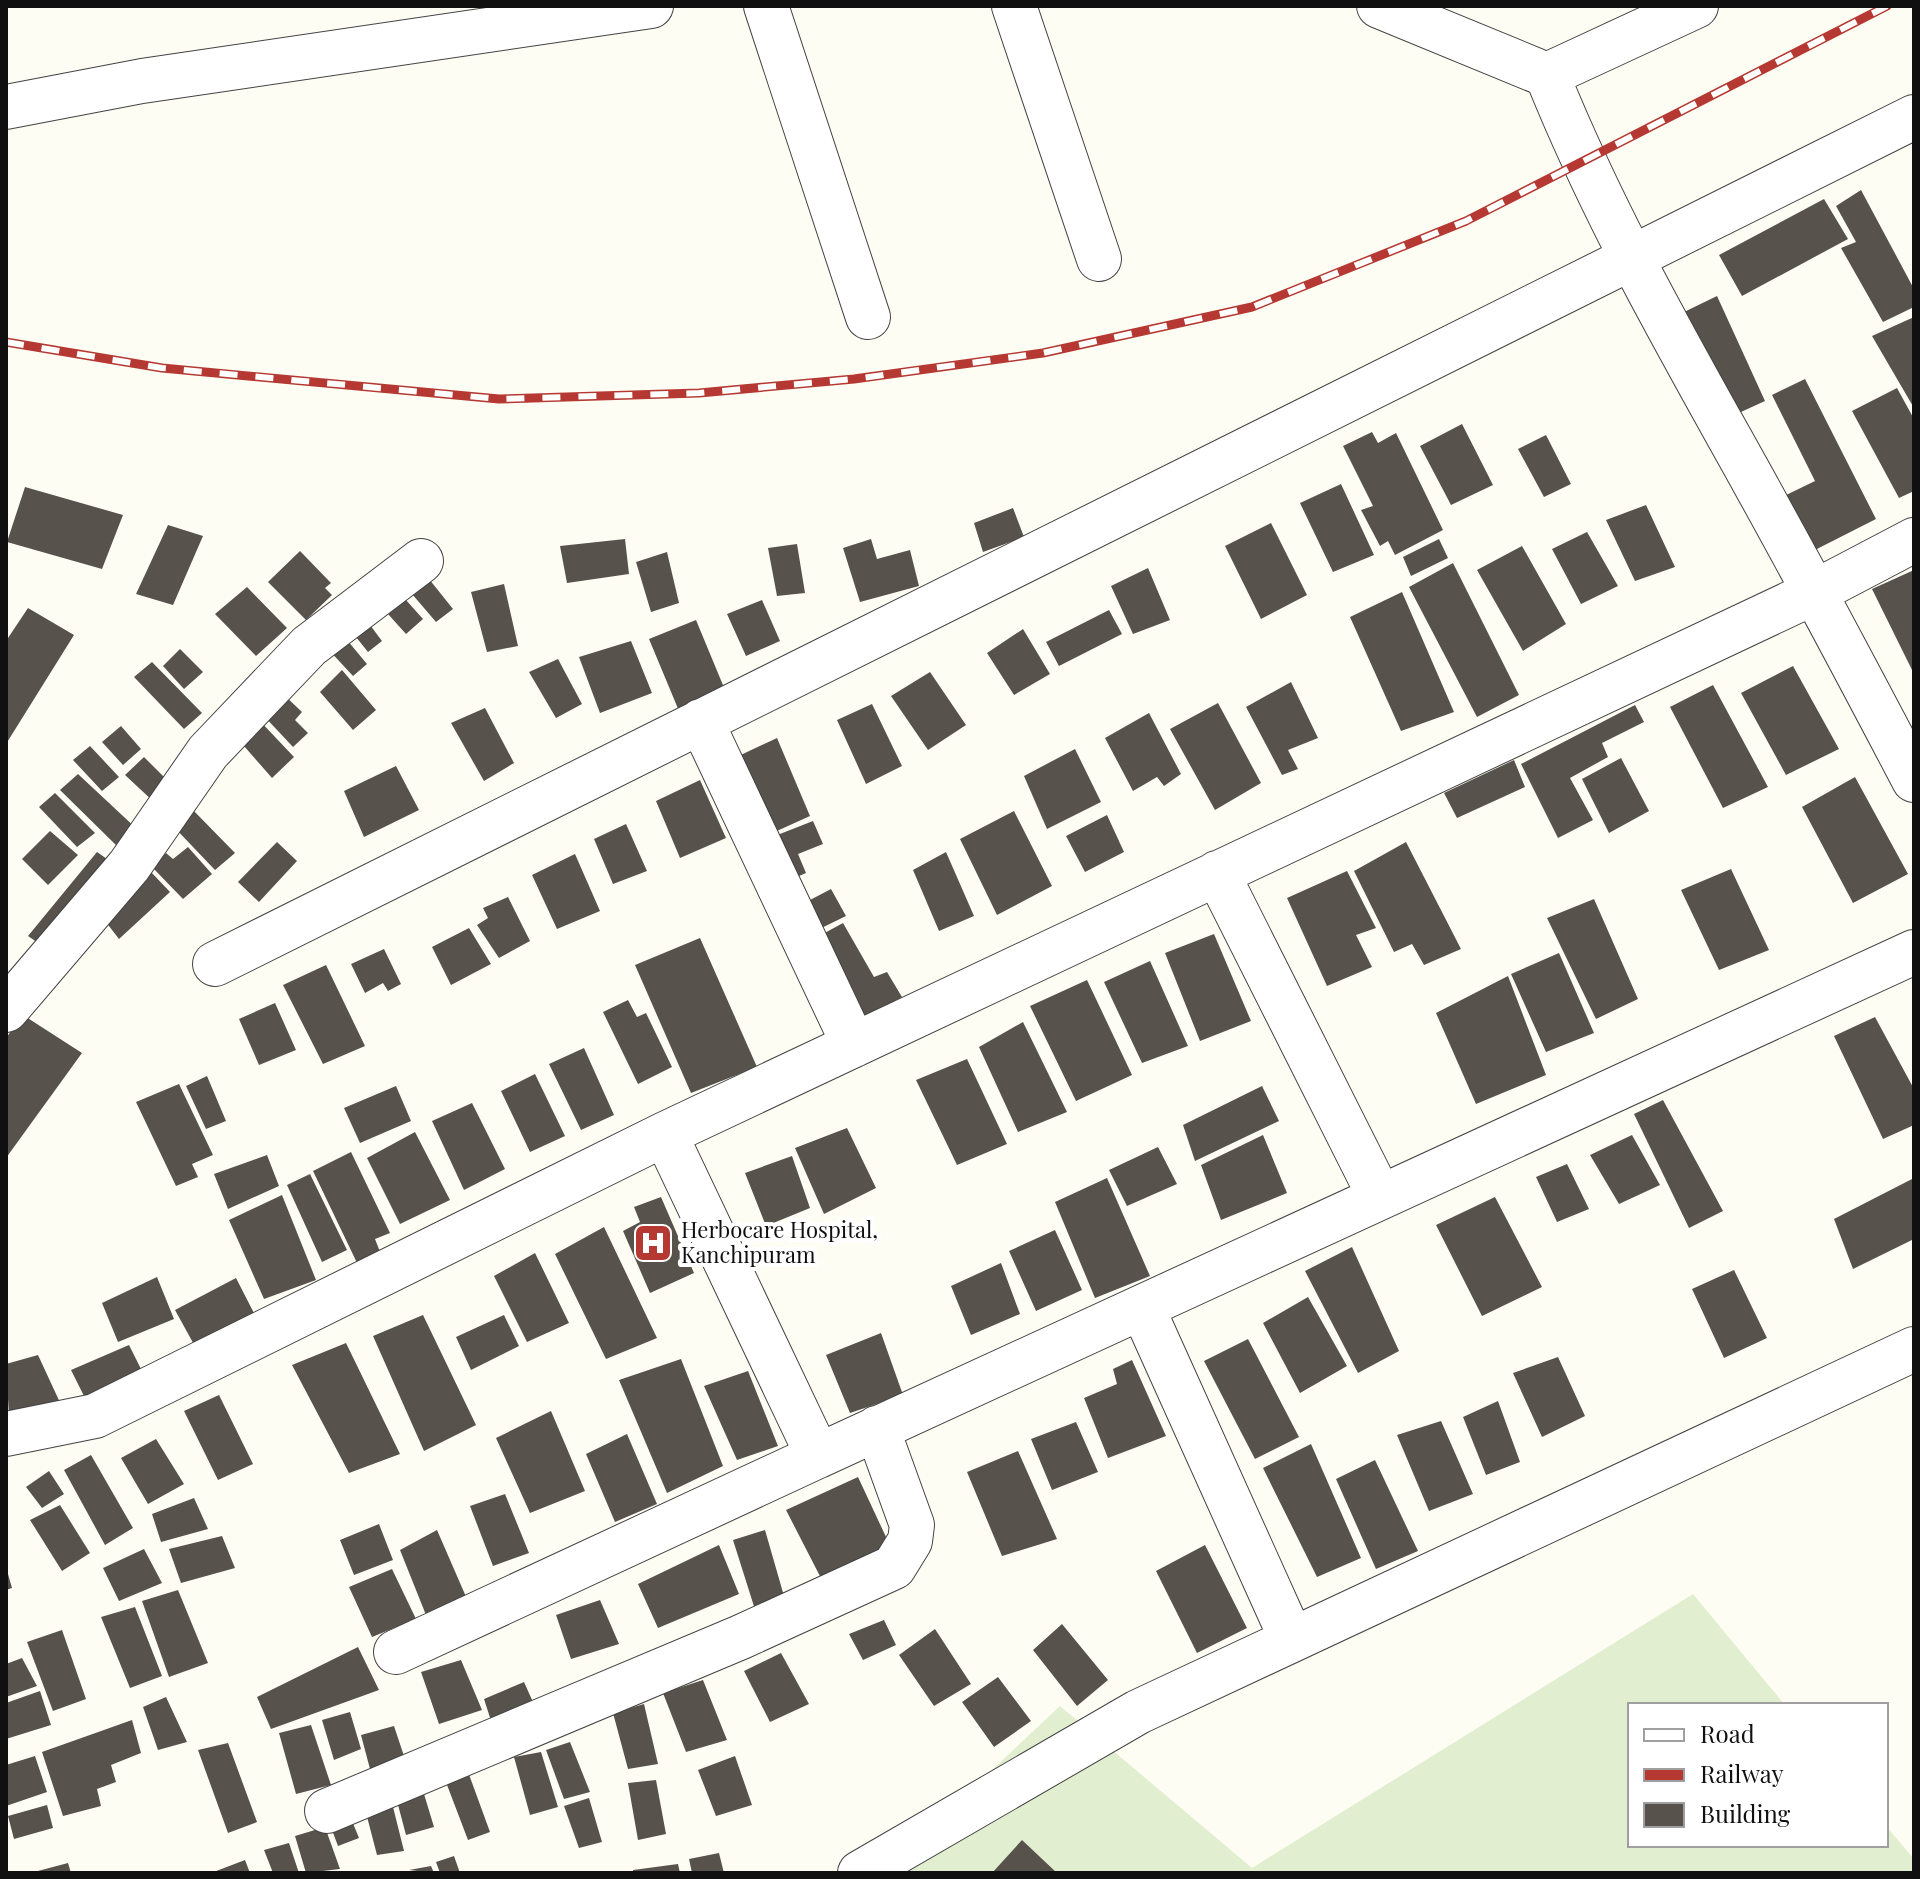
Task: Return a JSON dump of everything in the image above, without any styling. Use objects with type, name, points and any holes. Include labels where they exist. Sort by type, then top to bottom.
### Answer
[{"type":"street","points":[[6,107],[142,81],[651,6]]},
{"type":"street","points":[[766,6],[868,317]]},
{"type":"street","points":[[1014,6],[1099,259]]},
{"type":"street","points":[[1379,6],[1547,75],[1585,169],[1628,257],[1815,592],[1914,780]]},
{"type":"street","points":[[1547,75],[1696,6]]},
{"type":"street","points":[[215,964],[1914,117]]},
{"type":"street","points":[[6,1434],[95,1416],[665,1134],[1815,592],[1914,540]]},
{"type":"street","points":[[6,1010],[129,866],[208,752],[309,646],[421,561]]},
{"type":"street","points":[[701,721],[854,1045]]},
{"type":"street","points":[[1217,873],[1380,1197]]},
{"type":"street","points":[[396,1652],[1914,952]]},
{"type":"street","points":[[665,1134],[818,1456]]},
{"type":"street","points":[[1142,1307],[1292,1640]]},
{"type":"street","points":[[860,1873],[1138,1712],[1914,1349]]},
{"type":"street","points":[[327,1811],[741,1637],[894,1567],[910,1541],[912,1525],[877,1428]]},
{"type":"green space","points":[[1693,1594],[1783,1703],[1628,1703],[1628,1847],[1888,1847],[1888,1828],[1914,1859],[1914,1873],[882,1873],[1060,1706],[1252,1868]]},
{"type":"building","points":[[1861,190],[1914,289],[1914,307],[1883,322],[1841,248],[1856,242],[1836,206]]},
{"type":"building","points":[[1824,199],[1848,239],[1742,296],[1719,255]]},
{"type":"building","points":[[1717,296],[1765,401],[1730,417],[1682,313]]},
{"type":"building","points":[[1914,317],[1914,408],[1872,336]]},
{"type":"building","points":[[1805,379],[1876,519],[1809,553],[1780,498],[1815,481],[1772,395]]},
{"type":"building","points":[[1897,388],[1914,419],[1914,491],[1899,498],[1852,411]]},
{"type":"building","points":[[1462,424],[1493,485],[1451,505],[1420,446]]},
{"type":"building","points":[[1372,432],[1378,443],[1396,433],[1443,530],[1395,555],[1388,541],[1380,546],[1361,510],[1373,506],[1343,446]]},
{"type":"building","points":[[1546,435],[1571,484],[1544,497],[1518,449]]},
{"type":"building","points":[[1341,484],[1374,555],[1333,572],[1300,503]]},
{"type":"building","points":[[25,487],[123,515],[102,569],[7,542]]},
{"type":"building","points":[[1646,505],[1675,567],[1635,581],[1606,520]]},
{"type":"building","points":[[1013,508],[1024,537],[983,552],[974,523]]},
{"type":"building","points":[[1271,523],[1307,595],[1261,619],[1225,546]]},
{"type":"building","points":[[168,525],[203,536],[173,605],[136,594]]},
{"type":"building","points":[[1587,532],[1618,586],[1581,604],[1552,549]]},
{"type":"building","points":[[625,539],[629,574],[567,583],[560,546]]},
{"type":"building","points":[[871,539],[877,559],[910,550],[919,586],[860,602],[843,548]]},
{"type":"building","points":[[1439,539],[1448,558],[1411,576],[1403,557]]},
{"type":"building","points":[[797,544],[805,593],[777,596],[768,548]]},
{"type":"building","points":[[1522,546],[1566,624],[1523,651],[1477,570]]},
{"type":"building","points":[[300,551],[331,583],[325,588],[332,595],[306,620],[268,582]]},
{"type":"building","points":[[667,552],[679,603],[651,612],[636,562]]},
{"type":"building","points":[[1453,563],[1519,695],[1477,717],[1409,587]]},
{"type":"building","points":[[1148,568],[1170,620],[1133,634],[1111,586]]},
{"type":"building","points":[[1914,570],[1914,674],[1872,589]]},
{"type":"building","points":[[425,574],[453,609],[436,622],[406,587]]},
{"type":"building","points":[[504,584],[518,646],[487,652],[471,592]]},
{"type":"building","points":[[247,587],[287,628],[256,656],[215,614]]},
{"type":"building","points":[[397,590],[423,619],[406,634],[379,604]]},
{"type":"building","points":[[1402,592],[1454,712],[1401,731],[1350,617]]},
{"type":"building","points":[[762,600],[780,641],[746,656],[727,614]]},
{"type":"building","points":[[28,608],[74,635],[6,744],[6,641]]},
{"type":"building","points":[[1109,610],[1122,634],[1059,666],[1046,642]]},
{"type":"building","points":[[696,620],[725,690],[679,711],[649,639]]},
{"type":"building","points":[[367,621],[382,641],[368,652],[352,632]]},
{"type":"building","points":[[1023,629],[1050,674],[1014,695],[987,653]]},
{"type":"building","points":[[342,634],[367,664],[353,676],[327,648]]},
{"type":"building","points":[[631,641],[652,693],[600,713],[579,657]]},
{"type":"building","points":[[180,649],[203,672],[184,689],[163,666]]},
{"type":"building","points":[[558,659],[582,704],[556,718],[529,672]]},
{"type":"building","points":[[152,662],[202,713],[184,729],[134,677]]},
{"type":"building","points":[[1793,666],[1839,749],[1786,775],[1741,693]]},
{"type":"building","points":[[342,670],[376,710],[353,730],[320,692]]},
{"type":"building","points":[[930,672],[966,725],[928,750],[891,696]]},
{"type":"building","points":[[1291,682],[1318,738],[1288,750],[1298,769],[1282,775],[1246,707]]},
{"type":"building","points":[[1713,685],[1768,787],[1723,808],[1670,707]]},
{"type":"building","points":[[283,694],[302,712],[295,720],[308,733],[293,747],[263,715]]},
{"type":"building","points":[[1218,703],[1261,783],[1215,810],[1170,729]]},
{"type":"building","points":[[872,704],[902,766],[866,784],[837,720]]},
{"type":"building","points":[[1635,705],[1644,722],[1602,743],[1608,757],[1570,778],[1593,820],[1558,838],[1521,764]]},
{"type":"building","points":[[485,708],[514,763],[484,781],[451,723]]},
{"type":"building","points":[[1149,713],[1181,774],[1164,786],[1157,777],[1133,791],[1105,738]]},
{"type":"building","points":[[258,719],[294,757],[272,778],[237,738]]},
{"type":"building","points":[[121,726],[141,749],[123,765],[102,742]]},
{"type":"building","points":[[777,738],[810,816],[768,835],[711,769]]},
{"type":"building","points":[[90,746],[119,777],[102,791],[73,760]]},
{"type":"building","points":[[1075,749],[1101,802],[1047,829],[1024,776]]},
{"type":"building","points":[[144,757],[171,784],[154,802],[125,775]]},
{"type":"building","points":[[1621,758],[1649,811],[1609,833],[1582,779]]},
{"type":"building","points":[[1514,760],[1525,787],[1457,818],[1444,793]]},
{"type":"building","points":[[396,766],[419,810],[364,837],[344,791]]},
{"type":"building","points":[[78,774],[139,831],[120,849],[60,790]]},
{"type":"building","points":[[1855,777],[1908,874],[1853,903],[1802,807]]},
{"type":"building","points":[[700,780],[726,838],[680,858],[656,801]]},
{"type":"building","points":[[55,793],[95,833],[77,847],[39,807]]},
{"type":"building","points":[[192,809],[235,853],[215,870],[173,826]]},
{"type":"building","points":[[1014,811],[1052,886],[997,915],[960,839]]},
{"type":"building","points":[[1107,815],[1124,852],[1085,872],[1066,836]]},
{"type":"building","points":[[813,821],[823,844],[798,854],[806,873],[769,889],[752,845]]},
{"type":"building","points":[[626,824],[647,871],[613,884],[594,839]]},
{"type":"building","points":[[50,831],[78,855],[48,885],[22,859]]},
{"type":"building","points":[[277,842],[297,861],[259,902],[238,882]]},
{"type":"building","points":[[1406,842],[1461,949],[1424,965],[1412,944],[1394,952],[1354,871]]},
{"type":"building","points":[[188,847],[212,874],[183,899],[152,867],[166,853],[173,859]]},
{"type":"building","points":[[97,852],[117,866],[47,949],[28,936]]},
{"type":"building","points":[[946,852],[974,916],[939,931],[913,870]]},
{"type":"building","points":[[575,854],[600,911],[557,929],[532,875]]},
{"type":"building","points":[[1731,869],[1769,950],[1719,970],[1681,890]]},
{"type":"building","points":[[1347,871],[1376,928],[1356,935],[1372,967],[1327,986],[1287,898]]},
{"type":"building","points":[[151,872],[170,892],[119,939],[102,917]]},
{"type":"building","points":[[831,889],[846,916],[801,938],[789,911]]},
{"type":"building","points":[[508,897],[530,941],[499,958],[477,925],[488,918],[483,908]]},
{"type":"building","points":[[1594,899],[1638,999],[1596,1019],[1547,918]]},
{"type":"building","points":[[843,923],[874,977],[887,972],[902,997],[840,1031],[797,948]]},
{"type":"building","points":[[469,928],[491,964],[451,985],[432,947]]},
{"type":"building","points":[[1214,934],[1251,1021],[1200,1041],[1165,953]]},
{"type":"building","points":[[700,938],[757,1067],[691,1093],[635,965]]},
{"type":"building","points":[[384,949],[401,984],[388,991],[383,983],[365,993],[351,964]]},
{"type":"building","points":[[1559,953],[1594,1033],[1546,1052],[1511,974]]},
{"type":"building","points":[[1150,961],[1188,1046],[1142,1063],[1104,982]]},
{"type":"building","points":[[326,965],[365,1046],[323,1064],[283,985]]},
{"type":"building","points":[[1508,976],[1546,1075],[1476,1104],[1436,1013]]},
{"type":"building","points":[[1087,980],[1132,1075],[1076,1101],[1030,1006]]},
{"type":"building","points":[[628,1000],[637,1017],[646,1013],[672,1067],[638,1084],[603,1012]]},
{"type":"building","points":[[275,1003],[296,1050],[259,1065],[239,1019]]},
{"type":"building","points":[[23,1015],[82,1053],[6,1158],[6,1038]]},
{"type":"building","points":[[1875,1017],[1914,1089],[1914,1125],[1883,1139],[1834,1036]]},
{"type":"building","points":[[1023,1022],[1067,1112],[1018,1132],[979,1047]]},
{"type":"building","points":[[584,1048],[614,1115],[581,1130],[549,1064]]},
{"type":"building","points":[[967,1059],[1007,1144],[957,1165],[916,1080]]},
{"type":"building","points":[[535,1074],[565,1136],[530,1152],[501,1091]]},
{"type":"building","points":[[207,1076],[226,1121],[206,1129],[186,1086]]},
{"type":"building","points":[[179,1084],[213,1155],[192,1164],[198,1177],[176,1186],[136,1102]]},
{"type":"building","points":[[396,1086],[411,1121],[360,1143],[344,1108]]},
{"type":"building","points":[[1262,1086],[1279,1121],[1195,1161],[1183,1125]]},
{"type":"building","points":[[1663,1100],[1723,1211],[1689,1228],[1634,1114]]},
{"type":"building","points":[[472,1103],[505,1169],[464,1190],[432,1121]]},
{"type":"building","points":[[847,1128],[876,1188],[824,1214],[795,1148]]},
{"type":"building","points":[[415,1132],[450,1200],[400,1224],[367,1158]]},
{"type":"building","points":[[1263,1135],[1287,1193],[1221,1220],[1201,1165]]},
{"type":"building","points":[[1632,1135],[1660,1185],[1619,1204],[1590,1155]]},
{"type":"building","points":[[1158,1147],[1177,1184],[1127,1206],[1109,1170]]},
{"type":"building","points":[[351,1152],[390,1233],[375,1239],[382,1257],[358,1265],[313,1171]]},
{"type":"building","points":[[267,1155],[279,1186],[228,1209],[214,1174]]},
{"type":"building","points":[[792,1156],[810,1208],[766,1226],[745,1173]]},
{"type":"building","points":[[1567,1164],[1589,1209],[1557,1222],[1536,1177]]},
{"type":"building","points":[[310,1174],[347,1250],[322,1262],[287,1185]]},
{"type":"building","points":[[1107,1178],[1150,1276],[1095,1298],[1055,1202]]},
{"type":"building","points":[[1914,1178],[1914,1239],[1853,1269],[1834,1219]]},
{"type":"building","points":[[282,1195],[316,1280],[264,1299],[229,1220]]},
{"type":"building","points":[[661,1197],[694,1273],[650,1293],[623,1231],[640,1222],[634,1207]]},
{"type":"building","points":[[1495,1197],[1542,1287],[1482,1316],[1436,1225]]},
{"type":"building","points":[[604,1227],[657,1338],[606,1359],[555,1254]]},
{"type":"building","points":[[1055,1230],[1082,1290],[1036,1311],[1009,1251]]},
{"type":"building","points":[[1352,1247],[1399,1351],[1358,1373],[1305,1271]]},
{"type":"building","points":[[535,1253],[569,1323],[527,1342],[494,1276]]},
{"type":"building","points":[[1001,1263],[1020,1314],[971,1335],[951,1286]]},
{"type":"building","points":[[1734,1270],[1767,1338],[1724,1358],[1692,1289]]},
{"type":"building","points":[[157,1277],[174,1319],[118,1342],[102,1303]]},
{"type":"building","points":[[236,1278],[257,1319],[197,1350],[175,1310]]},
{"type":"building","points":[[1308,1297],[1347,1366],[1300,1393],[1263,1323]]},
{"type":"building","points":[[423,1315],[476,1425],[424,1451],[373,1336]]},
{"type":"building","points":[[504,1315],[519,1346],[471,1370],[456,1337]]},
{"type":"building","points":[[881,1333],[903,1395],[850,1413],[826,1355]]},
{"type":"building","points":[[1248,1339],[1299,1437],[1255,1459],[1204,1361]]},
{"type":"building","points":[[346,1343],[400,1454],[349,1473],[292,1365]]},
{"type":"building","points":[[129,1345],[144,1375],[87,1402],[71,1370]]},
{"type":"building","points":[[38,1355],[63,1409],[9,1416],[6,1364]]},
{"type":"building","points":[[1558,1357],[1585,1416],[1542,1437],[1513,1373]]},
{"type":"building","points":[[681,1359],[723,1466],[667,1493],[619,1380]]},
{"type":"building","points":[[1132,1360],[1166,1436],[1108,1458],[1084,1398],[1117,1384],[1113,1369]]},
{"type":"building","points":[[748,1371],[778,1446],[737,1460],[704,1386]]},
{"type":"building","points":[[219,1395],[253,1464],[218,1480],[184,1411]]},
{"type":"building","points":[[1498,1401],[1520,1462],[1486,1475],[1463,1417]]},
{"type":"building","points":[[551,1411],[585,1491],[530,1513],[496,1438]]},
{"type":"building","points":[[1441,1421],[1473,1494],[1429,1511],[1397,1435]]},
{"type":"building","points":[[1076,1422],[1098,1472],[1052,1490],[1031,1439]]},
{"type":"building","points":[[627,1434],[657,1504],[615,1522],[586,1454]]},
{"type":"building","points":[[156,1439],[184,1484],[148,1504],[121,1458]]},
{"type":"building","points":[[1311,1444],[1361,1558],[1317,1577],[1263,1468]]},
{"type":"building","points":[[1018,1451],[1057,1539],[1002,1556],[967,1472]]},
{"type":"building","points":[[91,1455],[133,1528],[105,1545],[64,1470]]},
{"type":"building","points":[[1375,1460],[1418,1551],[1376,1569],[1336,1479]]},
{"type":"building","points":[[49,1471],[64,1494],[42,1508],[26,1487]]},
{"type":"building","points":[[858,1477],[893,1552],[824,1584],[786,1510]]},
{"type":"building","points":[[505,1494],[529,1553],[493,1566],[470,1506]]},
{"type":"building","points":[[194,1498],[208,1529],[161,1542],[152,1514]]},
{"type":"building","points":[[60,1505],[90,1553],[62,1571],[30,1520]]},
{"type":"building","points":[[379,1524],[393,1560],[354,1575],[340,1540]]},
{"type":"building","points":[[437,1530],[467,1599],[426,1615],[400,1550]]},
{"type":"building","points":[[765,1530],[788,1610],[758,1619],[733,1540]]},
{"type":"building","points":[[222,1536],[235,1568],[181,1583],[169,1549]]},
{"type":"building","points":[[719,1545],[739,1594],[658,1628],[638,1584]]},
{"type":"building","points":[[1205,1545],[1247,1628],[1197,1653],[1156,1571]]},
{"type":"building","points":[[144,1549],[162,1583],[119,1601],[103,1568]]},
{"type":"building","points":[[6,1567],[12,1588],[6,1590]]},
{"type":"building","points":[[392,1569],[416,1619],[372,1637],[349,1587]]},
{"type":"building","points":[[178,1590],[208,1663],[169,1677],[142,1601]]},
{"type":"building","points":[[600,1600],[619,1644],[571,1659],[556,1615]]},
{"type":"building","points":[[135,1607],[162,1676],[130,1688],[101,1617]]},
{"type":"building","points":[[884,1620],[896,1645],[863,1660],[849,1634]]},
{"type":"building","points":[[1062,1624],[1108,1680],[1077,1706],[1033,1650]]},
{"type":"building","points":[[935,1629],[971,1684],[934,1706],[899,1655]]},
{"type":"building","points":[[62,1630],[86,1699],[53,1711],[27,1642]]},
{"type":"building","points":[[358,1647],[379,1690],[271,1729],[257,1697]]},
{"type":"building","points":[[781,1653],[809,1704],[770,1722],[744,1671]]},
{"type":"building","points":[[22,1658],[37,1686],[6,1697],[6,1664]]},
{"type":"building","points":[[461,1660],[482,1710],[439,1724],[421,1672]]},
{"type":"building","points":[[998,1677],[1031,1721],[994,1747],[962,1702]]},
{"type":"building","points":[[703,1680],[727,1740],[686,1752],[663,1693]]},
{"type":"building","points":[[524,1682],[537,1711],[493,1727],[484,1699]]},
{"type":"building","points":[[40,1691],[51,1725],[6,1739],[6,1703]]},
{"type":"building","points":[[166,1697],[187,1742],[158,1750],[143,1707]]},
{"type":"building","points":[[644,1704],[658,1764],[628,1769],[613,1713]]},
{"type":"building","points":[[350,1712],[361,1749],[334,1760],[322,1720]]},
{"type":"building","points":[[132,1720],[141,1753],[111,1765],[116,1782],[97,1789],[101,1806],[63,1816],[42,1752]]},
{"type":"building","points":[[311,1725],[331,1785],[296,1794],[279,1733]]},
{"type":"building","points":[[394,1726],[405,1759],[370,1769],[361,1735]]},
{"type":"building","points":[[570,1742],[590,1792],[564,1799],[546,1750]]},
{"type":"building","points":[[228,1743],[257,1822],[228,1833],[198,1750]]},
{"type":"building","points":[[541,1752],[558,1807],[530,1815],[514,1757]]},
{"type":"building","points":[[35,1756],[47,1792],[6,1806],[6,1765]]},
{"type":"building","points":[[735,1756],[752,1805],[716,1816],[698,1770]]},
{"type":"building","points":[[467,1769],[490,1832],[468,1840],[444,1777]]},
{"type":"building","points":[[656,1780],[666,1834],[638,1840],[628,1783]]},
{"type":"building","points":[[424,1794],[434,1827],[406,1835],[397,1801]]},
{"type":"building","points":[[589,1798],[602,1842],[579,1848],[564,1806]]},
{"type":"building","points":[[392,1803],[404,1851],[377,1855],[365,1809]]},
{"type":"building","points":[[47,1805],[53,1828],[14,1839],[8,1816]]},
{"type":"building","points":[[350,1816],[359,1838],[338,1846],[329,1822]]},
{"type":"building","points":[[325,1827],[340,1869],[306,1873],[295,1836]]},
{"type":"building","points":[[1022,1840],[1057,1873],[992,1873]]},
{"type":"building","points":[[289,1843],[299,1873],[273,1873],[264,1850]]},
{"type":"building","points":[[719,1853],[724,1873],[692,1873],[689,1859]]},
{"type":"building","points":[[454,1856],[460,1873],[440,1873],[436,1862]]},
{"type":"building","points":[[245,1860],[250,1873],[211,1873]]},
{"type":"building","points":[[68,1863],[71,1873],[34,1873],[34,1872]]},
{"type":"building","points":[[678,1864],[680,1873],[633,1873],[633,1870]]},
{"type":"building","points":[[431,1866],[434,1873],[409,1870]]},
{"type":"railway","points":[[6,342],[162,368],[499,399],[699,393],[854,379],[1043,353],[1252,307],[1466,221],[1887,6]]},
{"type":"place","name":"Herbocare Hospital, Kanchipuram","points":[[653,1243]]}]
